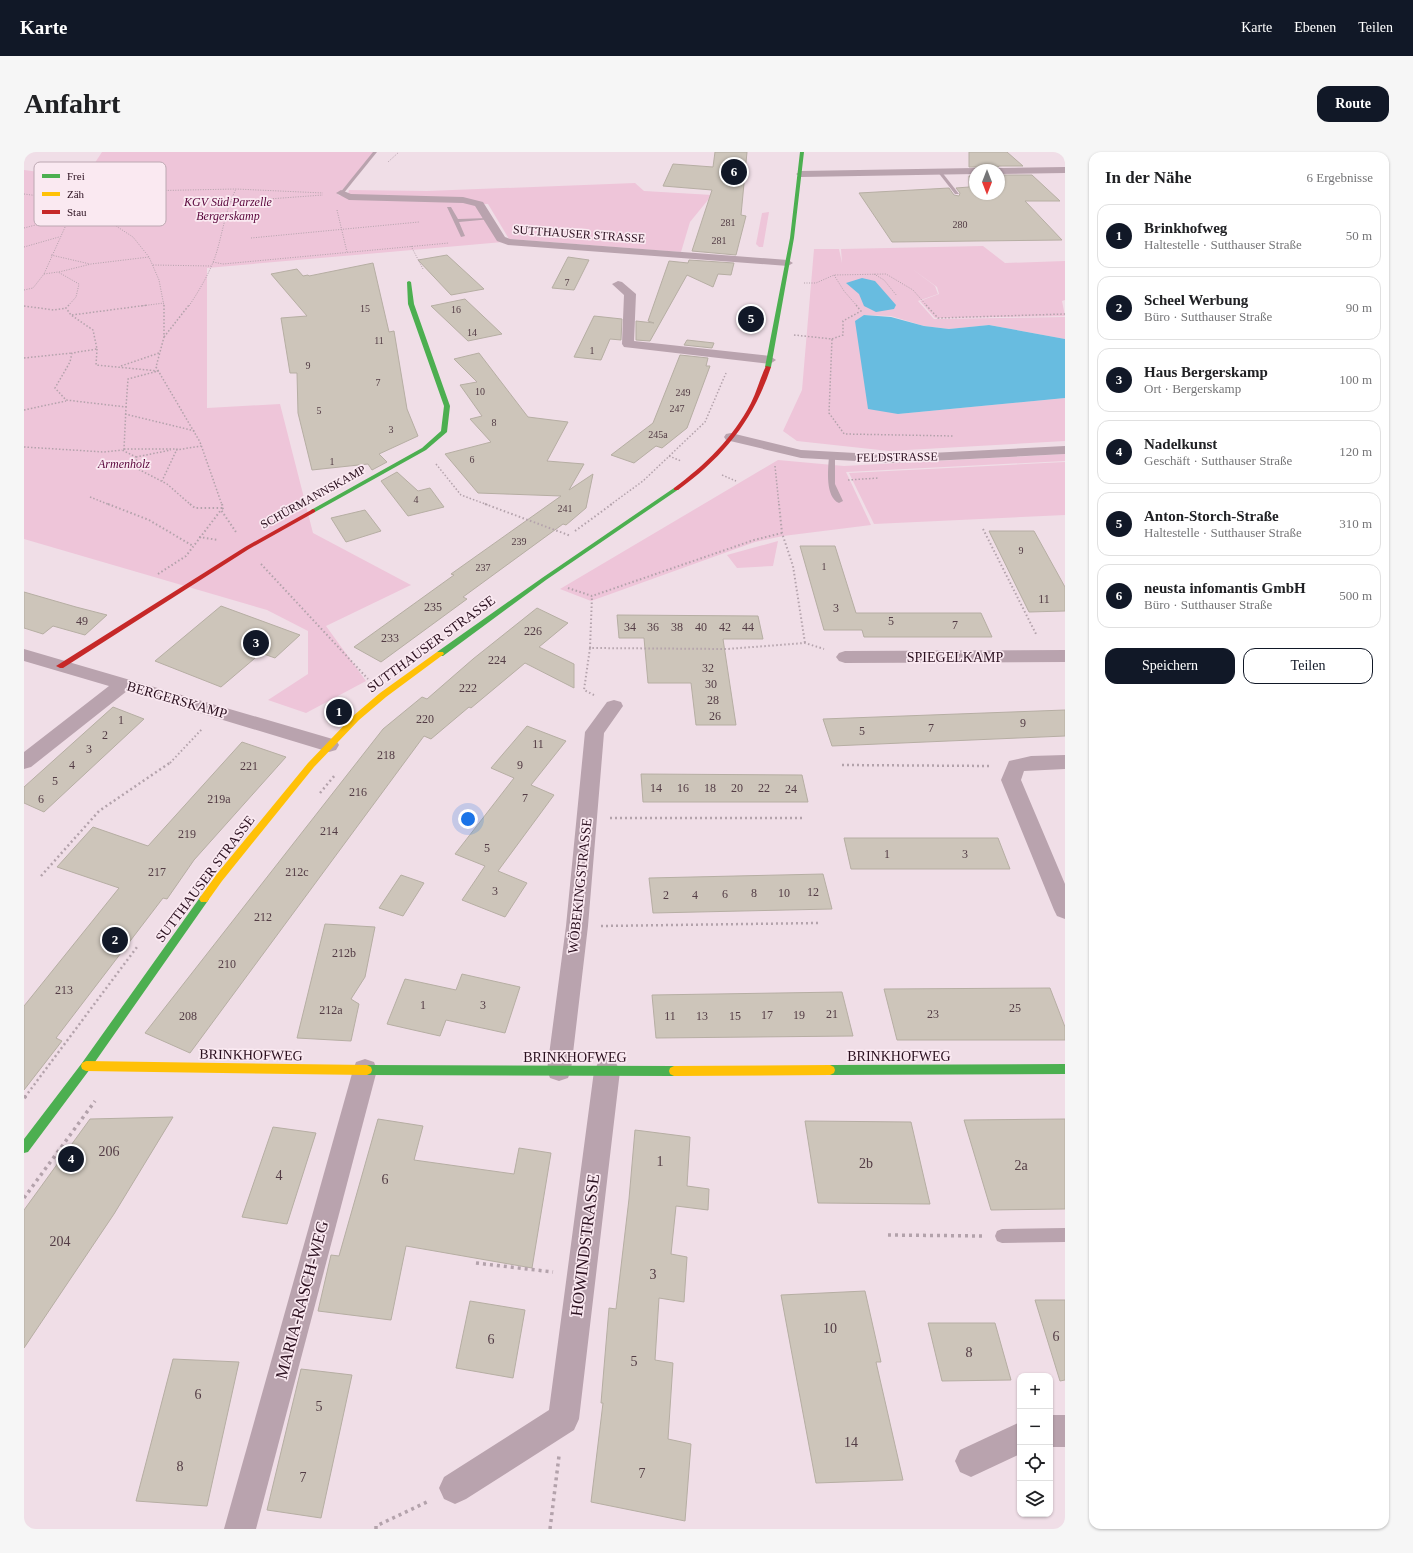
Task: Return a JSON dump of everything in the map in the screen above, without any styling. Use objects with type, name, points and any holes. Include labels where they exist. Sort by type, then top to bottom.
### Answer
[{"type":"street","name":"SUTTHAUSER STRASSE","points":[[24,1148],[86,1066],[219,878],[329,745],[356,718],[383,695],[593,544],[686,482],[731,438],[751,412],[763,387],[770,360],[786,281],[801,174],[802,152]]},
{"type":"street","points":[[1005,171],[1065,170]]},
{"type":"street","points":[[801,174],[969,171]]},
{"type":"street","name":"SUTTHAUSER STRASSE","points":[[341,193],[350,197],[463,200],[479,204],[501,239],[508,242],[788,263]]},
{"type":"street","name":"SCHÜRMANNSKAMP","points":[[60,666],[246,548],[424,449],[444,432],[447,406],[412,304],[409,282]]},
{"type":"street","points":[[618,284],[630,294],[628,344],[770,360]]},
{"type":"street","name":"FELDSTRASSE","points":[[731,438],[801,454],[832,457],[892,459],[1065,450]]},
{"type":"street","name":"BERGERSKAMP","points":[[24,655],[329,745]]},
{"type":"street","name":"SPIEGELKAMP","points":[[845,657],[1056,656]]},
{"type":"street","points":[[24,762],[123,685]]},
{"type":"street","name":"WÖBEKINGSTRASSE","points":[[559,1070],[577,926],[595,732],[614,706]]},
{"type":"street","points":[[1065,762],[1031,763],[1016,766],[1011,780],[1065,910]]},
{"type":"street","name":"BRINKHOFWEG","points":[[86,1066],[365,1070],[606,1071],[1065,1069]]},
{"type":"street","name":"MARIA-RASCH-WEG","points":[[240,1529],[365,1070]]},
{"type":"street","name":"HOWINDSTRASSE","points":[[563,1420],[606,1071]]},
{"type":"street","points":[[456,1488],[563,1420]]},
{"type":"street","points":[[1053,1431],[1065,1431]]},
{"type":"street","points":[[971,1461],[1017,1439]]},
{"type":"lane","points":[[341,193],[375,152]]},
{"type":"lane","points":[[939,172],[957,193]]},
{"type":"lane","points":[[449,208],[463,236]]},
{"type":"lane","points":[[456,221],[489,219]]},
{"type":"lane","points":[[832,457],[831,484],[838,501]]},
{"type":"lane","points":[[1002,1236],[1065,1235]]},
{"type":"path","points":[[166,190],[341,193]]},
{"type":"path","points":[[164,337],[187,310],[213,262],[228,202],[236,190]]},
{"type":"path","points":[[228,202],[341,193]]},
{"type":"path","points":[[24,194],[34,195]]},
{"type":"path","points":[[251,238],[419,222]]},
{"type":"path","points":[[24,228],[34,225]]},
{"type":"path","points":[[24,290],[33,288],[44,274],[64,226]]},
{"type":"path","points":[[116,226],[133,237],[149,257],[159,280],[164,303],[164,337],[156,367],[195,431],[216,485],[222,509],[246,548],[383,695]]},
{"type":"path","points":[[341,230],[348,252]]},
{"type":"path","points":[[24,247],[59,236]]},
{"type":"path","points":[[213,262],[222,264],[456,243]]},
{"type":"path","points":[[52,255],[91,264]]},
{"type":"path","points":[[44,274],[91,264],[149,257]]},
{"type":"path","points":[[153,265],[211,266]]},
{"type":"path","points":[[24,306],[54,310],[66,308],[76,297],[79,284],[58,272]]},
{"type":"path","points":[[874,274],[884,280],[897,296]]},
{"type":"path","points":[[786,281],[816,283],[834,275],[886,274],[913,290],[938,318],[1065,314]]},
{"type":"path","points":[[776,333],[832,339],[842,335],[843,321],[861,311],[844,291],[834,275]]},
{"type":"path","points":[[71,315],[164,303]]},
{"type":"path","points":[[66,308],[71,315],[93,330],[97,349],[96,365],[158,371]]},
{"type":"path","points":[[832,339],[829,413],[846,434]]},
{"type":"path","points":[[24,358],[97,349]]},
{"type":"path","points":[[119,367],[159,352]]},
{"type":"path","points":[[66,400],[55,388],[70,362],[72,353]]},
{"type":"path","points":[[123,449],[128,379],[158,371]]},
{"type":"path","points":[[24,410],[66,400],[126,407]]},
{"type":"path","points":[[125,414],[195,431]]},
{"type":"path","points":[[123,449],[136,457],[201,446]]},
{"type":"path","points":[[24,447],[104,452],[123,449],[177,449]]},
{"type":"path","points":[[162,482],[177,449]]},
{"type":"path","points":[[424,449],[461,495],[593,544]]},
{"type":"path","points":[[136,457],[138,469],[162,482],[195,508],[222,509]]},
{"type":"path","points":[[770,462],[776,467],[782,533],[793,566],[806,643]]},
{"type":"path","points":[[90,498],[149,520],[193,546]]},
{"type":"path","points":[[158,574],[186,556],[222,509]]},
{"type":"path","points":[[983,529],[1056,656]]},
{"type":"path","points":[[614,706],[584,690],[590,648],[592,596],[754,540],[782,533]]},
{"type":"path","points":[[590,648],[728,649],[806,643],[845,657]]},
{"type":"path","points":[[41,876],[99,811],[167,766],[219,712]]},
{"type":"path","points":[[842,765],[1016,766]]},
{"type":"path","points":[[318,795],[339,771]]},
{"type":"path","points":[[588,818],[802,818]]},
{"type":"path","points":[[577,926],[819,923]]},
{"type":"path","points":[[24,1198],[93,1105],[111,1066]]},
{"type":"path","points":[[888,1234],[1002,1236]]},
{"type":"path","points":[[476,1263],[554,1272]]},
{"type":"path","points":[[550,1529],[563,1420]]},
{"type":"path","points":[[376,1529],[376,1526],[456,1488]]},
{"type":"green space","name":"Armenholz","points":[[102,152],[375,152],[338,195],[347,197],[349,190],[427,191],[635,183],[644,191],[712,195],[690,222],[681,252],[509,239],[488,204],[478,204],[503,242],[207,268],[207,408],[280,404],[313,533],[411,585],[326,626],[366,681],[306,713],[268,700],[308,674],[308,631],[267,610],[24,539],[24,170],[34,171],[34,226],[166,226],[166,162],[95,162]]},
{"type":"green space","points":[[769,212],[763,247],[759,247],[756,244],[762,213]]},
{"type":"green space","points":[[983,246],[1005,263],[1065,261],[1065,300],[1062,301],[1065,316],[935,318],[920,301],[939,294],[937,287],[911,268],[935,286],[938,294],[918,301],[934,319],[1065,317],[1065,339],[989,325],[949,329],[924,326],[891,316],[864,315],[898,414],[1065,398],[1065,441],[889,451],[797,441],[783,431],[802,390],[814,249],[839,249],[842,263],[841,249]]},
{"type":"green space","points":[[1065,454],[1065,461],[846,472],[871,525],[783,536],[755,542],[591,601],[560,589],[778,460],[844,466]]},
{"type":"green space","points":[[1065,462],[1065,515],[874,524],[849,473]]},
{"type":"green space","points":[[778,541],[773,566],[737,568],[727,555]]},
{"type":"water","points":[[862,278],[875,281],[896,305],[894,309],[876,312],[864,306],[859,294],[846,283]]},
{"type":"water","points":[[864,315],[891,317],[924,326],[949,329],[989,325],[1065,339],[1065,398],[898,414],[868,409],[855,321]]},
{"type":"building","points":[[715,152],[747,152],[741,215],[746,216],[736,255],[692,251],[712,190],[663,186],[673,164],[713,167]]},
{"type":"building","points":[[969,152],[1007,152],[1023,166],[1005,166],[1005,164],[969,164]]},
{"type":"building","points":[[1005,175],[1032,175],[1060,201],[1025,201],[1062,240],[892,242],[859,193],[949,188],[954,195],[959,196],[960,193],[956,188],[969,187],[969,200],[1005,200]]},
{"type":"building","points":[[447,255],[484,289],[451,295],[418,260]]},
{"type":"building","points":[[568,257],[589,260],[574,290],[552,288]]},
{"type":"building","points":[[689,260],[734,263],[731,275],[718,274],[713,287],[687,275],[650,341],[636,340],[636,321],[654,323],[648,321],[669,261],[688,263]]},
{"type":"building","points":[[373,263],[389,332],[394,331],[407,409],[418,436],[379,454],[387,462],[372,470],[368,464],[312,470],[298,413],[297,373],[290,373],[281,318],[307,316],[271,274],[297,269],[303,276],[309,276]]},
{"type":"building","points":[[465,299],[502,334],[468,341],[431,306]]},
{"type":"building","points":[[594,316],[622,319],[621,340],[610,339],[601,360],[574,357]]},
{"type":"building","points":[[687,340],[714,343],[712,348],[684,345]]},
{"type":"building","points":[[479,353],[528,417],[568,422],[547,461],[584,464],[569,490],[593,474],[586,508],[566,525],[563,524],[463,597],[467,599],[381,662],[354,647],[454,575],[451,574],[561,496],[478,493],[445,454],[491,442],[470,419],[482,416],[460,385],[477,382],[454,359]]},
{"type":"building","points":[[680,355],[708,358],[706,366],[710,366],[687,428],[662,448],[656,446],[634,463],[611,455],[653,423]]},
{"type":"building","points":[[397,472],[418,491],[430,488],[444,507],[408,516],[381,481]]},
{"type":"building","points":[[365,510],[381,531],[346,542],[331,518]]},
{"type":"building","points":[[989,531],[1034,531],[1065,587],[1065,611],[1029,612]]},
{"type":"building","points":[[800,546],[835,546],[856,613],[981,613],[992,637],[864,637],[862,630],[824,630]]},
{"type":"building","points":[[24,592],[107,615],[85,635],[53,626],[43,634],[24,628]]},
{"type":"building","points":[[221,606],[300,635],[275,658],[261,653],[221,687],[155,661]]},
{"type":"building","points":[[537,608],[568,623],[539,647],[574,664],[574,688],[525,663],[431,739],[424,736],[190,1053],[145,1033],[383,729],[422,697],[427,699],[473,659]]},
{"type":"building","points":[[617,615],[758,616],[763,639],[723,639],[736,725],[696,725],[691,683],[648,683],[644,638],[619,638]]},
{"type":"building","points":[[113,707],[144,719],[44,812],[24,803],[24,787]]},
{"type":"building","points":[[1065,710],[1065,736],[832,746],[823,719]]},
{"type":"building","points":[[527,726],[566,741],[531,785],[554,795],[498,871],[527,883],[505,917],[462,900],[485,866],[455,854],[514,778],[491,768]]},
{"type":"building","points":[[242,742],[286,757],[194,860],[167,899],[163,898],[56,1038],[62,1041],[24,1090],[24,1006],[119,888],[57,867],[93,827],[148,846]]},
{"type":"building","points":[[641,774],[802,775],[808,802],[643,802]]},
{"type":"building","points":[[844,838],[998,838],[1010,869],[851,869]]},
{"type":"building","points":[[823,874],[832,909],[653,913],[649,878]]},
{"type":"building","points":[[401,875],[424,883],[403,916],[379,908]]},
{"type":"building","points":[[325,924],[375,927],[365,977],[351,999],[359,1004],[351,1041],[297,1038]]},
{"type":"building","points":[[462,974],[520,987],[505,1033],[446,1020],[440,1036],[387,1024],[405,979],[456,990]]},
{"type":"building","points":[[1050,988],[1065,1027],[1065,1040],[897,1040],[884,989]]},
{"type":"building","points":[[842,992],[853,1036],[656,1038],[652,995]]},
{"type":"building","points":[[173,1117],[114,1214],[24,1348],[24,1210],[90,1119]]},
{"type":"building","points":[[378,1119],[423,1126],[414,1160],[514,1174],[519,1148],[551,1153],[532,1268],[406,1246],[391,1320],[318,1311],[331,1255],[339,1256]]},
{"type":"building","points":[[1065,1119],[1065,1209],[991,1210],[964,1120]]},
{"type":"building","points":[[805,1121],[911,1122],[930,1204],[818,1203]]},
{"type":"building","points":[[273,1127],[316,1133],[287,1224],[242,1217]]},
{"type":"building","points":[[635,1130],[690,1137],[687,1186],[709,1189],[708,1210],[676,1206],[671,1254],[687,1257],[684,1302],[659,1298],[655,1360],[673,1363],[668,1439],[691,1444],[685,1521],[591,1502],[603,1403],[601,1403],[609,1308],[616,1309],[629,1199]]},
{"type":"building","points":[[865,1291],[881,1362],[876,1362],[903,1480],[816,1483],[781,1295]]},
{"type":"building","points":[[1035,1300],[1065,1300],[1065,1380],[1060,1381]]},
{"type":"building","points":[[470,1301],[525,1310],[513,1378],[456,1368]]},
{"type":"building","points":[[928,1323],[995,1323],[1011,1380],[942,1381]]},
{"type":"building","points":[[173,1359],[239,1362],[207,1506],[136,1501]]},
{"type":"building","points":[[301,1369],[352,1375],[321,1518],[267,1510]]},
{"type":"traffic: fast","points":[[768,367],[792,238],[802,152]]},
{"type":"traffic: fast","points":[[313,511],[424,449],[444,432],[447,406],[411,304],[409,282]]},
{"type":"traffic: fast","points":[[440,654],[544,579],[676,489]]},
{"type":"traffic: fast","points":[[24,1148],[86,1066],[204,899]]},
{"type":"traffic: fast","points":[[830,1070],[1065,1069]]},
{"type":"traffic: fast","points":[[367,1070],[674,1071]]},
{"type":"traffic: slow","points":[[204,899],[219,878],[311,765],[356,718],[383,695],[440,654]]},
{"type":"traffic: slow","points":[[86,1066],[367,1070]]},
{"type":"traffic: slow","points":[[674,1071],[830,1070]]},
{"type":"traffic: jam","points":[[676,489],[707,464],[733,436],[754,403],[762,386],[768,367]]},
{"type":"traffic: jam","points":[[60,666],[247,548],[313,511]]},
{"type":"place","name":"neusta infomantis GmbH","points":[[734,172]]},
{"type":"place","name":"Anton-Storch-Straße","points":[[751,319]]},
{"type":"place","name":"Haus Bergerskamp","points":[[256,643]]},
{"type":"place","name":"Brinkhofweg","points":[[339,712]]},
{"type":"place","name":"Scheel Werbung","points":[[115,940]]},
{"type":"place","name":"Nadelkunst","points":[[71,1159]]},
{"type":"park label","name":"KGV Süd Parzelle Bergerskamp","points":[[228,209]]}]
